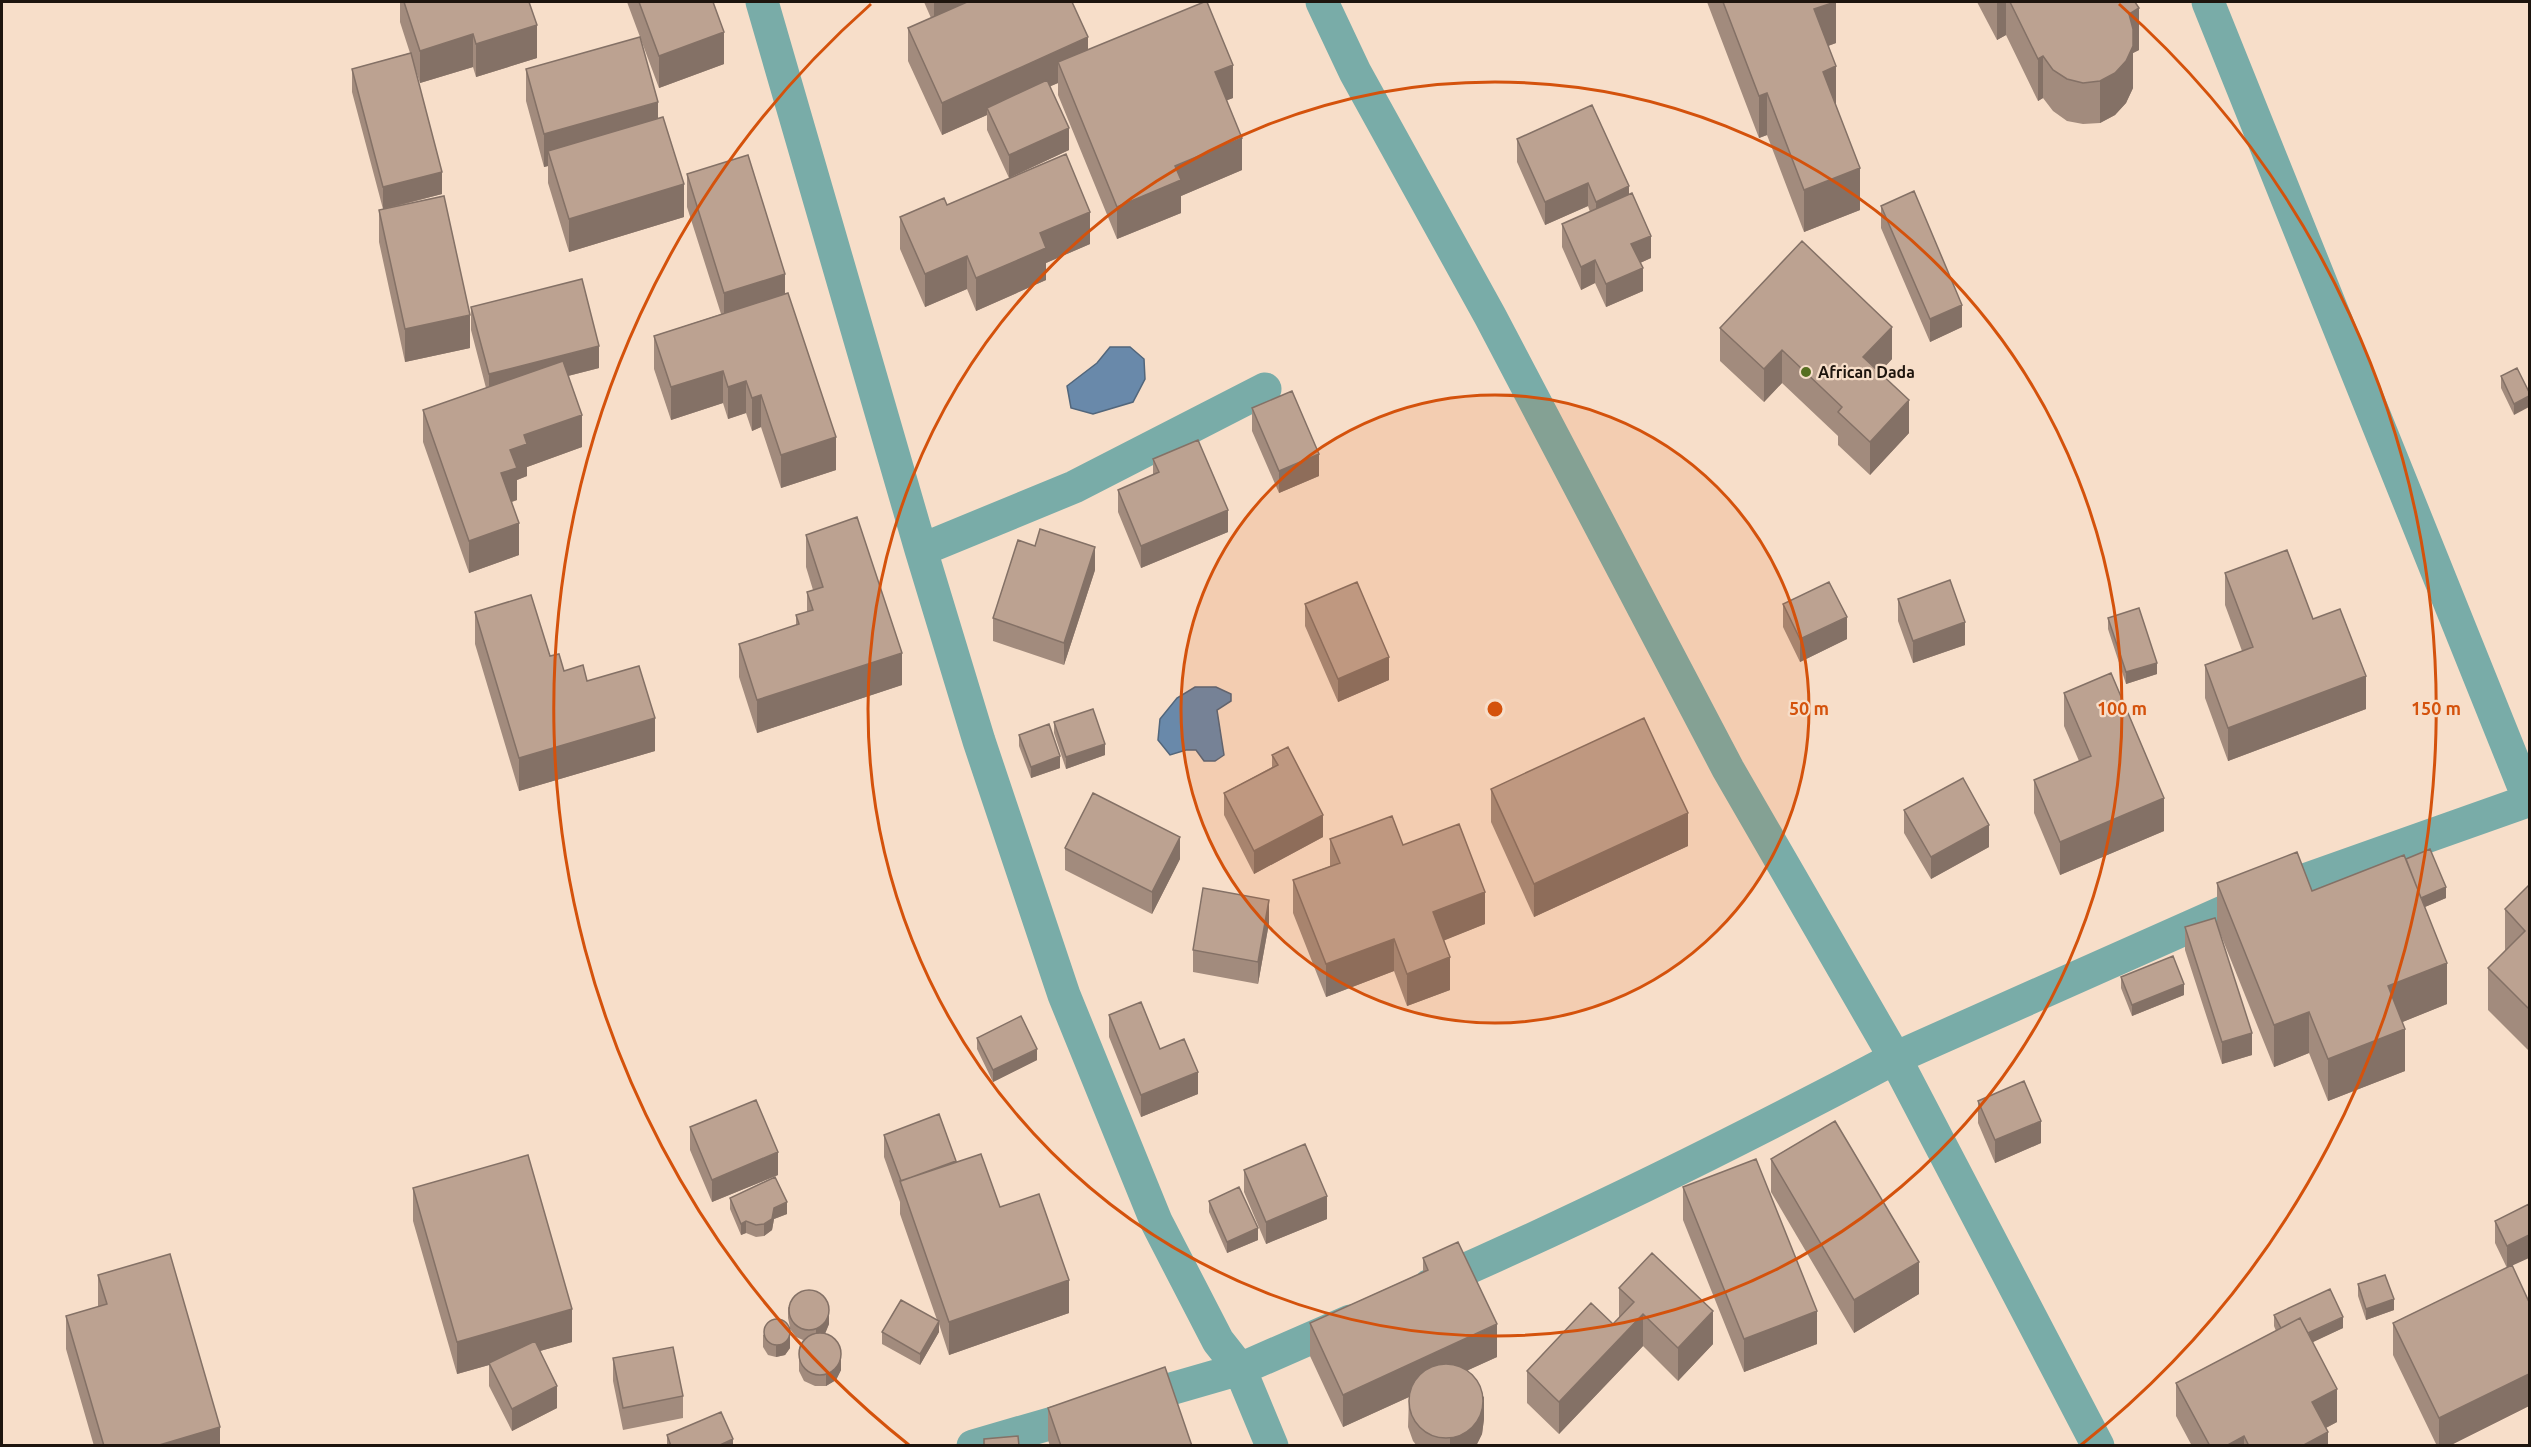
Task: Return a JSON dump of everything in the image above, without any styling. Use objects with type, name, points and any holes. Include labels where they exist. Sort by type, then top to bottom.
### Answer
[{"type":"street","points":[[762,2],[921,550],[979,741],[1064,995],[1156,1221],[1218,1341],[1240,1369],[1272,1446]]},
{"type":"street","points":[[1322,2],[1355,72],[1490,316],[1728,769],[1895,1058],[2098,1446]]},
{"type":"street","points":[[973,1446],[1240,1369],[1554,1232],[1682,1166],[1766,1127],[1895,1058],[2259,896],[2529,800],[2208,2]]},
{"type":"street","points":[[921,550],[1074,488],[1265,389]]},
{"type":"water","points":[[1110,347],[1130,347],[1144,359],[1145,379],[1133,402],[1093,414],[1071,408],[1067,386],[1097,363]]},
{"type":"water","points":[[1195,687],[1216,687],[1231,694],[1231,701],[1217,710],[1224,755],[1215,761],[1204,761],[1196,750],[1186,750],[1170,755],[1158,740],[1160,719],[1177,698]]},
{"type":"building","points":[[404,2],[529,2],[537,25],[476,44],[473,34],[420,51]]},
{"type":"building","points":[[639,2],[713,2],[724,32],[659,56]]},
{"type":"building","points":[[967,2],[1072,2],[1088,37],[942,103],[908,28]]},
{"type":"building","points":[[1207,2],[1233,65],[1215,72],[1242,138],[1175,166],[1181,180],[1117,207],[1058,62]]},
{"type":"building","points":[[1723,2],[1835,2],[1814,9],[1836,66],[1823,72],[1860,168],[1804,190],[1767,93],[1759,96]]},
{"type":"building","points":[[2010,2],[2135,2],[2139,8],[2129,14],[2133,29],[2133,46],[2126,61],[2115,73],[2100,81],[2083,83],[2067,79],[2053,70],[2043,56],[2038,59]]},
{"type":"building","points":[[640,37],[658,102],[544,134],[526,69]]},
{"type":"building","points":[[411,53],[442,172],[383,187],[352,69]]},
{"type":"building","points":[[1047,80],[1069,128],[1009,155],[987,108]]},
{"type":"building","points":[[1592,105],[1629,186],[1596,202],[1588,183],[1545,202],[1517,139]]},
{"type":"building","points":[[663,117],[684,184],[569,219],[548,151]]},
{"type":"building","points":[[1066,154],[1090,212],[1040,233],[1046,248],[976,278],[967,256],[925,274],[900,217],[944,198],[947,205]]},
{"type":"building","points":[[748,155],[785,274],[724,293],[687,174]]},
{"type":"building","points":[[1914,191],[1962,305],[1930,319],[1881,206]]},
{"type":"building","points":[[1632,193],[1651,236],[1631,244],[1643,268],[1606,284],[1595,260],[1581,267],[1562,224]]},
{"type":"building","points":[[444,196],[470,315],[405,329],[379,210]]},
{"type":"building","name":"African Dada","points":[[1802,241],[1892,327],[1863,357],[1909,400],[1870,442],[1838,412],[1842,407],[1782,350],[1764,369],[1720,328]]},
{"type":"building","points":[[582,279],[599,346],[489,374],[471,307]]},
{"type":"building","points":[[788,293],[836,437],[781,455],[761,395],[752,398],[746,381],[728,387],[723,371],[671,387],[654,336]]},
{"type":"building","points":[[563,361],[582,415],[524,435],[527,444],[510,450],[517,468],[501,473],[519,523],[469,541],[423,410]]},
{"type":"building","points":[[2517,368],[2529,396],[2514,404],[2501,376]]},
{"type":"building","points":[[1292,391],[1319,454],[1279,471],[1252,408]]},
{"type":"building","points":[[1198,440],[1228,510],[1141,546],[1118,490],[1159,472],[1153,459]]},
{"type":"building","points":[[857,517],[902,653],[757,700],[739,644],[799,624],[796,615],[813,610],[807,592],[823,587],[806,535]]},
{"type":"building","points":[[1040,529],[1095,547],[1064,643],[993,618],[1018,540],[1035,546]]},
{"type":"building","points":[[2287,550],[2313,619],[2340,609],[2366,676],[2228,728],[2205,665],[2253,647],[2225,573]]},
{"type":"building","points":[[1950,580],[1965,622],[1913,641],[1898,599]]},
{"type":"building","points":[[1357,582],[1389,657],[1338,679],[1305,604]]},
{"type":"building","points":[[1829,582],[1847,617],[1800,639],[1783,604]]},
{"type":"building","points":[[531,595],[550,656],[559,654],[564,671],[583,665],[587,681],[639,666],[655,718],[519,758],[475,612]]},
{"type":"building","points":[[2139,608],[2157,663],[2126,672],[2108,618]]},
{"type":"building","points":[[2111,673],[2164,798],[2060,842],[2034,780],[2091,756],[2064,693]]},
{"type":"building","points":[[1093,709],[1105,744],[1066,757],[1054,722]]},
{"type":"building","points":[[1644,718],[1688,813],[1534,884],[1491,789]]},
{"type":"building","points":[[1049,724],[1060,756],[1031,767],[1019,735]]},
{"type":"building","points":[[1288,747],[1323,815],[1254,851],[1224,793],[1278,765],[1272,755]]},
{"type":"building","points":[[1963,778],[1989,825],[1931,857],[1904,810]]},
{"type":"building","points":[[1093,793],[1180,837],[1152,892],[1065,848]]},
{"type":"building","points":[[1392,816],[1403,845],[1459,824],[1485,892],[1433,912],[1450,957],[1407,974],[1394,939],[1326,964],[1293,880],[1340,863],[1330,839]]},
{"type":"building","points":[[2430,849],[2446,887],[2421,898],[2406,859]]},
{"type":"building","points":[[2297,852],[2312,891],[2404,855],[2447,963],[2388,986],[2405,1029],[2328,1059],[2309,1012],[2274,1025],[2217,883]]},
{"type":"building","points":[[2529,885],[2529,1009],[2488,968],[2525,931],[2505,909]]},
{"type":"building","points":[[1203,888],[1269,900],[1258,962],[1193,950]]},
{"type":"building","points":[[2215,918],[2252,1033],[2222,1042],[2185,927]]},
{"type":"building","points":[[2173,956],[2184,984],[2132,1005],[2121,977]]},
{"type":"building","points":[[1141,1002],[1160,1049],[1184,1039],[1198,1072],[1141,1095],[1109,1015]]},
{"type":"building","points":[[1021,1016],[1037,1049],[993,1070],[977,1038]]},
{"type":"building","points":[[2024,1081],[2041,1121],[1995,1140],[1978,1101]]},
{"type":"building","points":[[756,1100],[778,1152],[712,1180],[690,1127]]},
{"type":"building","points":[[939,1114],[956,1161],[901,1181],[884,1135]]},
{"type":"building","points":[[1835,1121],[1919,1262],[1854,1300],[1771,1159]]},
{"type":"building","points":[[1305,1144],[1327,1196],[1266,1222],[1244,1170]]},
{"type":"building","points":[[981,1154],[1000,1207],[1039,1194],[1069,1280],[949,1322],[900,1181]]},
{"type":"building","points":[[528,1155],[572,1309],[457,1342],[413,1188]]},
{"type":"building","points":[[1756,1159],[1817,1311],[1744,1339],[1683,1187]]},
{"type":"building","points":[[775,1177],[787,1202],[774,1208],[772,1219],[764,1224],[756,1225],[746,1221],[741,1224],[730,1198]]},
{"type":"building","points":[[1239,1187],[1258,1228],[1227,1242],[1209,1201]]},
{"type":"building","points":[[2529,1204],[2529,1235],[2507,1246],[2495,1221]]},
{"type":"building","points":[[1458,1242],[1497,1324],[1343,1395],[1310,1323],[1428,1270],[1423,1258]]},
{"type":"building","points":[[1652,1253],[1713,1311],[1678,1348],[1643,1314],[1559,1402],[1527,1371],[1591,1303],[1613,1324],[1634,1302],[1619,1288]]},
{"type":"building","points":[[170,1254],[220,1427],[156,1446],[104,1446],[66,1316],[107,1304],[98,1275]]},
{"type":"building","points":[[2512,1265],[2529,1302],[2529,1374],[2439,1418],[2393,1323]]},
{"type":"building","points":[[2385,1275],[2394,1299],[2366,1309],[2358,1284]]},
{"type":"building","points":[[2330,1289],[2343,1317],[2308,1333],[2300,1318],[2281,1328],[2274,1315]]},
{"type":"building","points":[[809,1290],[823,1296],[829,1310],[823,1324],[809,1330],[795,1324],[789,1310],[795,1296]]},
{"type":"building","points":[[901,1300],[939,1321],[920,1354],[882,1332]]},
{"type":"building","points":[[2300,1318],[2337,1389],[2312,1402],[2328,1432],[2302,1446],[2249,1446],[2244,1436],[2226,1446],[2210,1446],[2176,1383]]},
{"type":"building","points":[[777,1319],[787,1322],[790,1332],[787,1342],[777,1345],[767,1342],[764,1332],[767,1322]]},
{"type":"building","points":[[820,1333],[828,1334],[835,1339],[840,1346],[840,1362],[835,1369],[828,1374],[820,1375],[812,1374],[805,1369],[800,1362],[799,1354],[800,1346],[805,1339],[812,1334]]},
{"type":"building","points":[[535,1341],[557,1386],[512,1409],[489,1363]]},
{"type":"building","points":[[673,1347],[683,1396],[623,1408],[613,1358]]},
{"type":"building","points":[[1439,1364],[1453,1364],[1467,1370],[1477,1380],[1483,1394],[1483,1408],[1477,1422],[1467,1432],[1453,1438],[1439,1438],[1425,1432],[1415,1422],[1409,1408],[1409,1394],[1415,1380],[1425,1370]]},
{"type":"building","points":[[1165,1367],[1192,1446],[1061,1446],[1048,1408]]},
{"type":"building","points":[[721,1412],[733,1439],[718,1446],[671,1446],[667,1435]]},
{"type":"building","points":[[1018,1436],[1019,1446],[984,1446],[984,1439]]},
{"type":"place","name":"African Dada","points":[[1806,372]]}]
